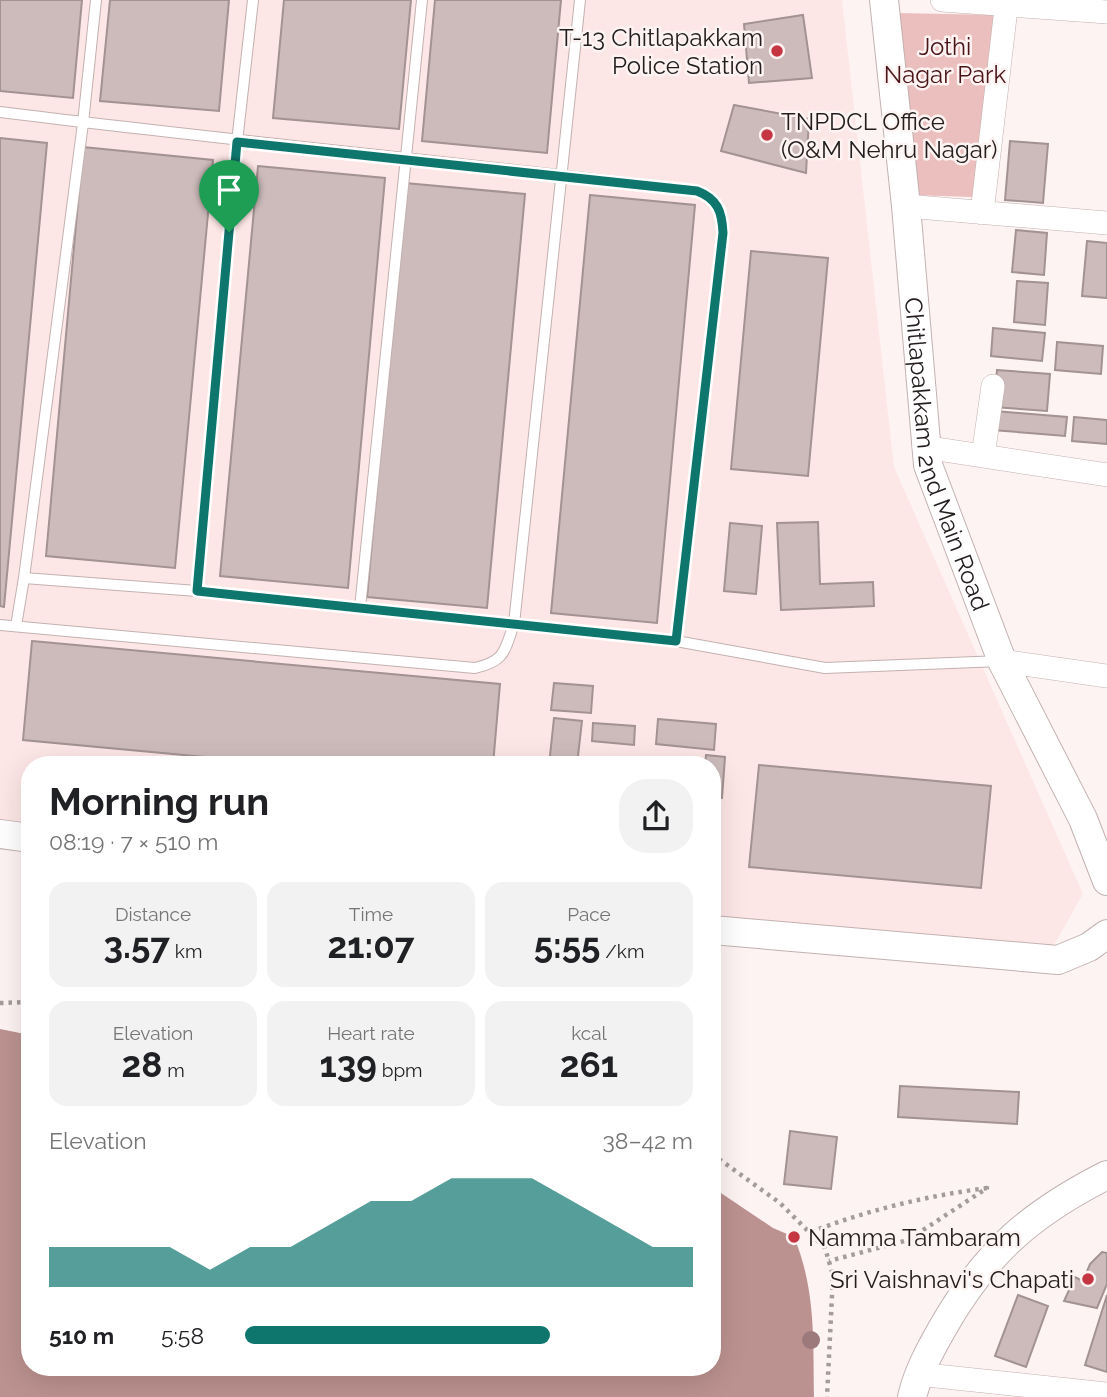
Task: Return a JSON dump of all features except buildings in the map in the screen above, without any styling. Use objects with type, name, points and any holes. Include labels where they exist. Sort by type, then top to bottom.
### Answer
[{"type":"street","name":"Chitlapakkam 2nd Main Road","points":[[884,0],[906,206],[924,447],[928,465],[1002,661],[1083,819],[1107,881]]},
{"type":"street","points":[[942,0],[1006,2],[1107,12]]},
{"type":"street","points":[[982,213],[1006,2]]},
{"type":"street","points":[[906,206],[1107,223]]},
{"type":"street","points":[[983,456],[993,386]]},
{"type":"street","points":[[924,447],[1107,475]]},
{"type":"street","points":[[1002,661],[1107,676]]},
{"type":"street","points":[[0,834],[21,837]]},
{"type":"street","points":[[721,931],[1058,960],[1089,947],[1107,934]]},
{"type":"street","points":[[1107,1175],[1057,1203],[1012,1236],[967,1286],[914,1385],[1107,1394]]},
{"type":"lane","points":[[16,626],[83,122],[96,0]]},
{"type":"lane","points":[[197,591],[237,142],[253,0]]},
{"type":"lane","points":[[360,608],[422,0]]},
{"type":"lane","points":[[0,625],[475,668],[494,664],[502,657],[514,624],[580,0]]},
{"type":"lane","points":[[0,112],[237,142],[562,175],[697,191],[711,196],[723,219],[676,641]]},
{"type":"lane","points":[[24,578],[197,591],[676,641],[825,668],[871,669],[1002,661]]},
{"type":"path","points":[[0,1003],[21,1002]]},
{"type":"path","points":[[721,1160],[780,1203],[825,1248],[833,1275],[827,1397]]},
{"type":"path","points":[[811,1232],[858,1214],[938,1194],[987,1188],[908,1240],[829,1261]]},
{"type":"shaded area","points":[[0,0],[842,0],[894,467],[1083,894],[1054,945],[1058,960],[721,917],[721,756],[21,756],[21,828],[0,825]]},
{"type":"shaded area","points":[[0,1029],[21,1033],[21,1376],[721,1376],[721,1193],[773,1228],[794,1237],[810,1296],[814,1397],[0,1397]]},
{"type":"green space","name":"Jothi Nagar Park","points":[[897,13],[997,15],[972,197],[912,195]]},
{"type":"place","name":"T-13 Chitlapakkam Police Station","points":[[777,51]]},
{"type":"place","name":"TNPDCL Office (O&M Nehru Nagar)","points":[[767,135]]},
{"type":"place","name":"Namma Tambaram","points":[[794,1237]]},
{"type":"place","name":"Sri Vaishnavi's Chapati","points":[[1088,1279]]},
{"type":"route","points":[[237,142],[562,175],[697,191],[711,196],[723,219],[723,233],[676,641],[197,591],[229,232],[237,142]]}]
